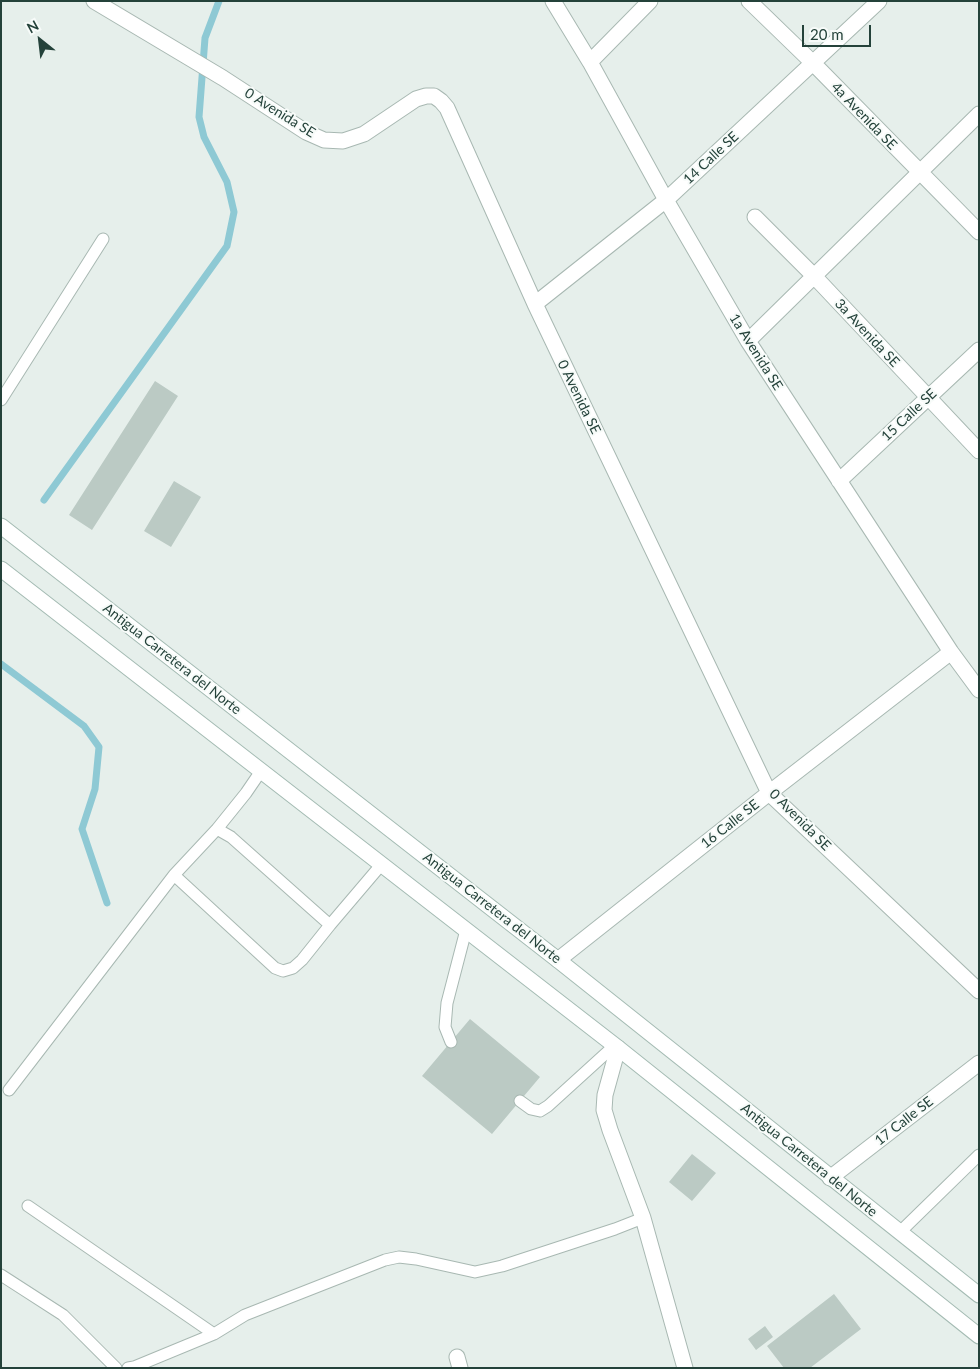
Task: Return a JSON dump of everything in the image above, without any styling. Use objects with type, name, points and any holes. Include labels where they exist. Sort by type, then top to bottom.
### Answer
[{"type":"street","name":"0 Avenida SE","points":[[94,1],[224,78],[306,132],[324,140],[343,142],[364,134],[416,99],[434,96],[441,101],[447,108],[535,304],[769,793],[979,991]]},
{"type":"street","name":"1a Avenida SE","points":[[553,1],[590,62],[666,200],[748,341],[951,652],[979,690]]},
{"type":"street","points":[[590,62],[650,1]]},
{"type":"street","name":"4a Avenida SE","points":[[749,1],[813,63],[979,232]]},
{"type":"street","name":"14 Calle SE","points":[[535,304],[666,200],[879,1]]},
{"type":"street","points":[[748,341],[979,114]]},
{"type":"street","name":"3a Avenida SE","points":[[755,217],[814,276],[979,451]]},
{"type":"street","name":"15 Calle SE","points":[[839,481],[979,350]]},
{"type":"street","name":"Antigua Carretera del Norte","points":[[1,526],[558,960],[979,1295]]},
{"type":"street","points":[[1,569],[616,1047],[979,1336]]},
{"type":"street","name":"16 Calle SE","points":[[558,960],[951,652]]},
{"type":"street","points":[[616,1047],[605,1095],[604,1110],[643,1218],[685,1368]]},
{"type":"street","name":"17 Calle SE","points":[[830,1178],[979,1063]]},
{"type":"lane","points":[[1,400],[103,238]]},
{"type":"lane","points":[[9,1090],[174,875],[217,829],[246,793],[261,770]]},
{"type":"lane","points":[[217,829],[231,837],[330,926]]},
{"type":"lane","points":[[174,875],[275,968],[284,972],[293,968],[302,960],[380,865]]},
{"type":"lane","points":[[451,1042],[445,1026],[447,1004],[466,930]]},
{"type":"lane","points":[[520,1101],[531,1109],[540,1111],[616,1047]]},
{"type":"lane","points":[[899,1233],[979,1155]]},
{"type":"lane","points":[[28,1206],[214,1334]]},
{"type":"lane","points":[[128,1368],[134,1368],[214,1334],[245,1314],[385,1260],[399,1258],[416,1260],[475,1272],[512,1263],[643,1218]]},
{"type":"lane","points":[[1,1275],[63,1315],[116,1368]]},
{"type":"building","points":[[155,381],[178,396],[92,530],[69,515]]},
{"type":"building","points":[[174,481],[201,497],[171,547],[144,531]]},
{"type":"building","points":[[470,1019],[540,1077],[492,1134],[422,1076]]},
{"type":"building","points":[[692,1154],[716,1173],[692,1201],[669,1182]]},
{"type":"building","points":[[834,1294],[861,1329],[810,1368],[784,1368],[767,1346]]},
{"type":"building","points":[[765,1326],[773,1337],[756,1350],[748,1339]]},
{"type":"waterway","points":[[44,500],[227,246],[234,212],[227,182],[204,137],[199,117],[205,38],[219,1]]},
{"type":"waterway","points":[[1,664],[84,726],[99,747],[95,789],[82,829],[107,903]]}]
